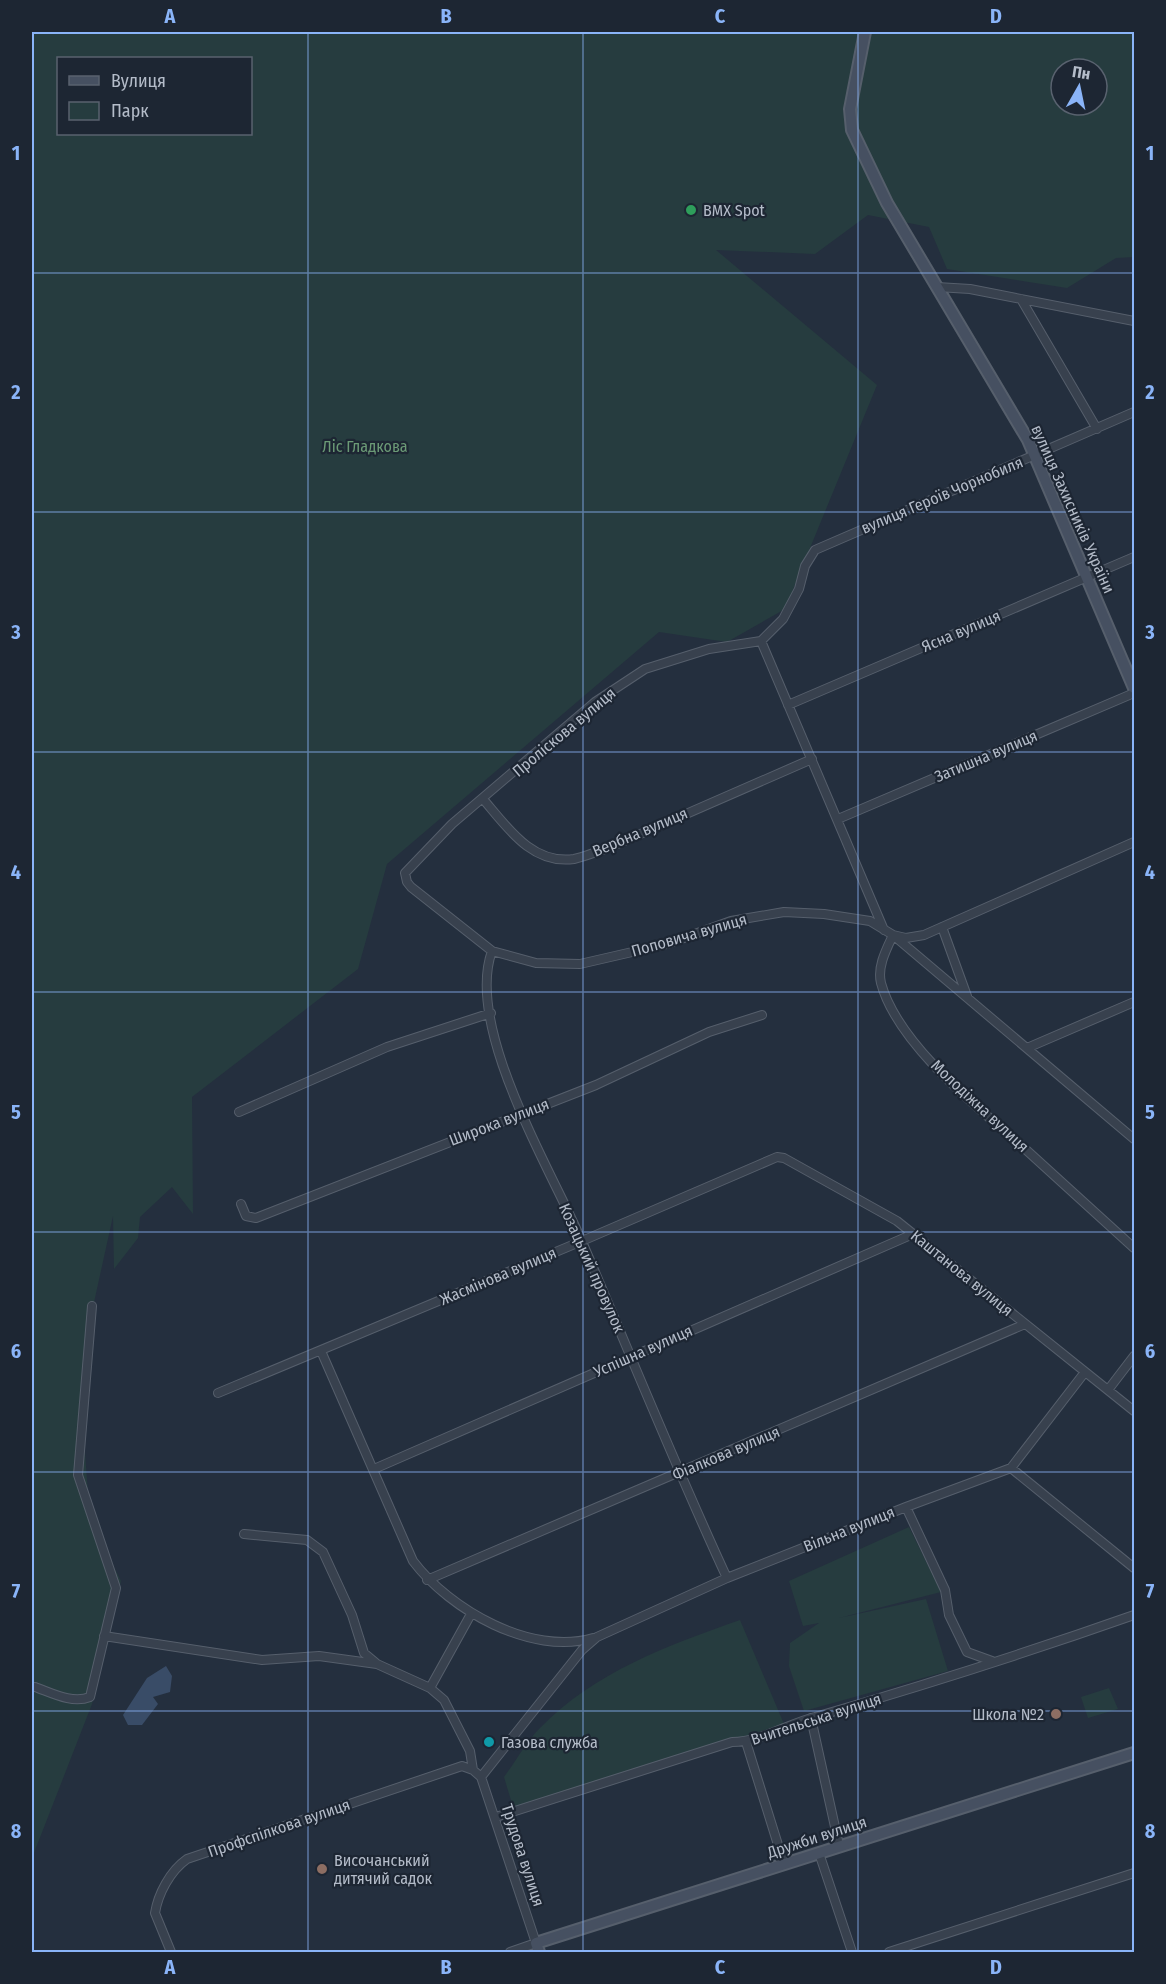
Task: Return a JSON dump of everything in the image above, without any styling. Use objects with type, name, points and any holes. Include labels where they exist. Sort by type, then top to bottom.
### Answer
[{"type":"street","name":"вулиця Захисників України","points":[[865,32],[850,109],[852,130],[887,203],[1035,455],[1134,688]]},
{"type":"street","points":[[937,287],[970,289],[1134,321]]},
{"type":"street","points":[[1021,299],[1097,429]]},
{"type":"street","name":"вулиця Героїв Чорнобиля","points":[[761,641],[783,619],[799,589],[805,566],[815,550],[1134,412]]},
{"type":"street","name":"Ясна вулиця","points":[[788,705],[1134,557]]},
{"type":"street","points":[[761,641],[884,930]]},
{"type":"street","name":"Проліскова вулиця","points":[[407,882],[405,873],[410,865],[452,824],[595,702],[645,669],[710,649],[761,641]]},
{"type":"street","name":"Затишна вулиця","points":[[838,819],[1134,693]]},
{"type":"street","name":"Вербна вулиця","points":[[483,799],[531,851],[554,858],[573,859],[606,849],[812,759]]},
{"type":"street","points":[[893,935],[906,938],[924,935],[1134,842]]},
{"type":"street","name":"Поповича вулиця","points":[[407,882],[492,951],[536,963],[580,964],[667,944],[730,921],[784,912],[824,914],[870,921],[893,935],[1134,1139]]},
{"type":"street","points":[[942,927],[968,999]]},
{"type":"street","name":"Молодіжна вулиця","points":[[893,935],[882,960],[880,981],[887,1000],[910,1036],[946,1079],[1134,1248]]},
{"type":"street","name":"Козацький провулок","points":[[492,951],[485,980],[491,1013],[519,1113],[582,1241],[679,1474],[727,1578]]},
{"type":"street","points":[[1027,1048],[1134,1002]]},
{"type":"street","points":[[239,1112],[387,1047],[491,1013]]},
{"type":"street","name":"Широка вулиця","points":[[241,1204],[246,1216],[256,1218],[519,1113],[596,1085],[709,1032],[762,1015]]},
{"type":"street","name":"Жасмінова вулиця","points":[[219,1393],[582,1241],[777,1156]]},
{"type":"street","name":"Каштанова вулиця","points":[[777,1156],[897,1221],[1134,1411]]},
{"type":"street","name":"Успішна вулиця","points":[[374,1469],[913,1234]]},
{"type":"street","points":[[35,1687],[65,1698],[82,1700],[90,1697],[116,1588],[78,1475],[92,1306]]},
{"type":"street","name":"Фіалкова вулиця","points":[[427,1580],[1025,1324]]},
{"type":"street","points":[[321,1351],[413,1561],[427,1580],[471,1614],[536,1640],[572,1644],[597,1637]]},
{"type":"street","points":[[1108,1390],[1134,1356]]},
{"type":"street","points":[[1085,1372],[1011,1468],[1134,1568]]},
{"type":"street","name":"Вільна вулиця","points":[[481,1777],[582,1650],[597,1637],[727,1578],[1011,1468]]},
{"type":"street","points":[[906,1507],[945,1590],[949,1615],[967,1652],[992,1661]]},
{"type":"street","points":[[244,1534],[306,1540],[323,1552],[352,1616],[364,1653],[377,1664],[430,1688],[444,1700],[470,1751],[472,1770],[481,1777]]},
{"type":"street","points":[[430,1688],[471,1614]]},
{"type":"street","name":"Вчительська вулиця","points":[[496,1817],[732,1742],[746,1742],[811,1718],[1134,1615]]},
{"type":"street","points":[[104,1635],[262,1660],[319,1656],[377,1664]]},
{"type":"street","points":[[811,1718],[839,1845]]},
{"type":"street","points":[[746,1742],[784,1864]]},
{"type":"street","name":"Дружби вулиця","points":[[510,1953],[538,1948],[839,1845],[1134,1753]]},
{"type":"street","name":"Профспілкова вулиця","points":[[171,1953],[156,1921],[155,1913],[167,1882],[177,1866],[187,1859],[447,1770],[462,1766],[472,1770]]},
{"type":"street","name":"Трудова вулиця","points":[[481,1777],[538,1948]]},
{"type":"street","points":[[819,1853],[852,1953]]},
{"type":"street","points":[[889,1953],[1134,1873]]},
{"type":"green space","name":"Ліс Гладкова","points":[[32,32],[1134,32],[1134,257],[1116,258],[1067,288],[947,269],[929,227],[868,215],[815,254],[716,250],[877,385],[785,609],[727,642],[659,632],[387,864],[358,969],[192,1097],[193,1214],[172,1187],[140,1217],[138,1238],[114,1269],[113,1216],[93,1307],[83,1426],[90,1520],[121,1581],[92,1704],[32,1858]]},
{"type":"green space","points":[[909,1527],[941,1592],[839,1618],[926,1599],[948,1671],[804,1711],[789,1666],[790,1643],[819,1623],[803,1626],[789,1581]]},
{"type":"green space","points":[[740,1620],[784,1724],[513,1807],[504,1777],[535,1733],[562,1708],[585,1691],[634,1662]]},
{"type":"green space","points":[[1109,1688],[1118,1709],[1088,1718],[1081,1697]]},
{"type":"water","points":[[166,1666],[172,1676],[170,1692],[153,1697],[158,1704],[142,1725],[128,1725],[123,1715],[147,1678]]},
{"type":"place","name":"BMX Spot","points":[[691,210]]},
{"type":"place","name":"Школа №2","points":[[1056,1714]]},
{"type":"place","name":"Газова служба","points":[[489,1742]]},
{"type":"place","name":"Височанський дитячий садок","points":[[322,1869]]}]
